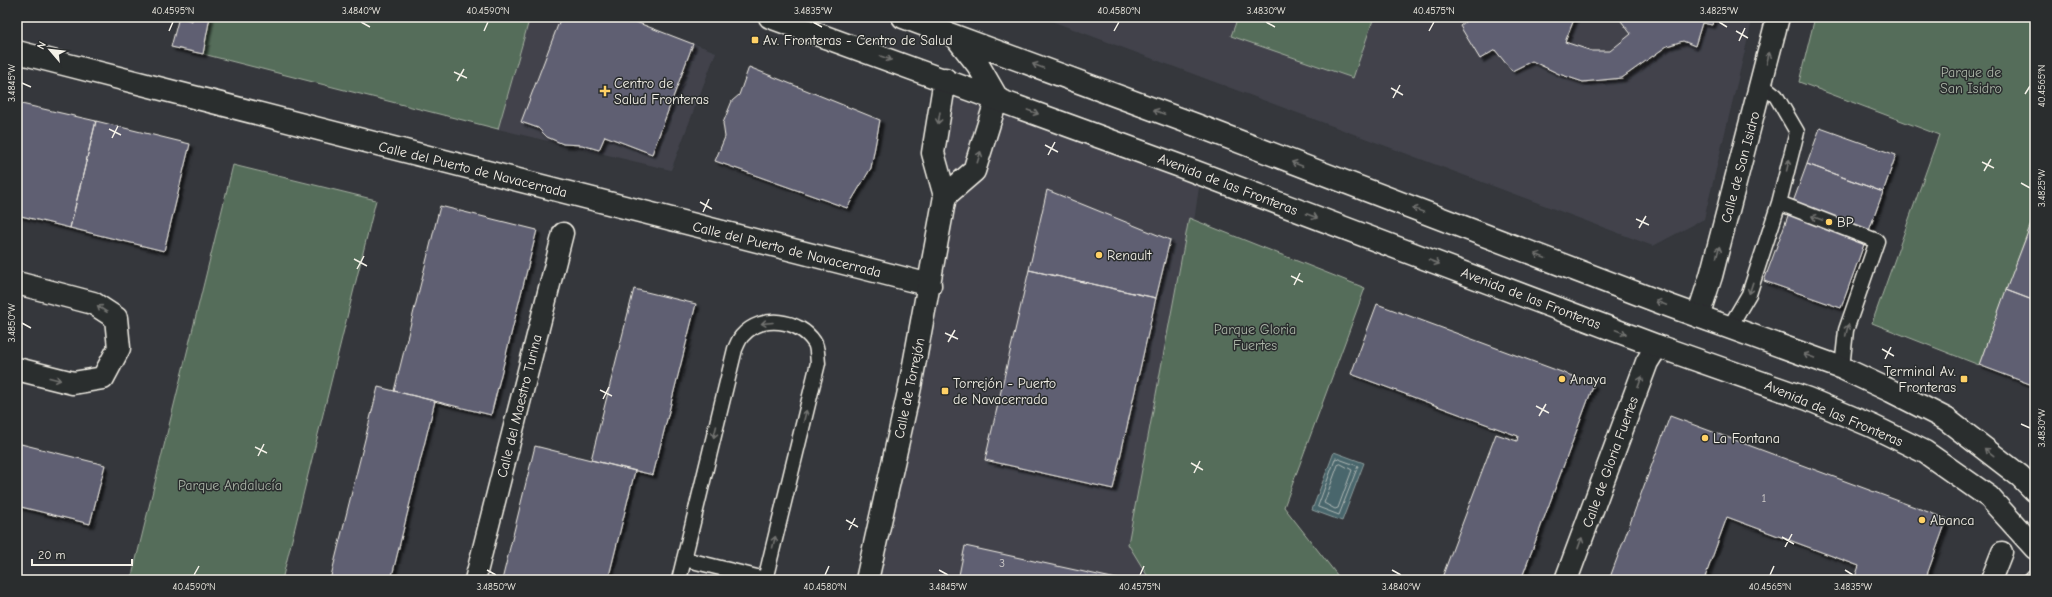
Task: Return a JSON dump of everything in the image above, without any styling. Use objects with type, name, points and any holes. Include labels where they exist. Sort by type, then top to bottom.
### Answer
[{"type":"main road","name":"Avenida de las Fronteras","points":[[770,17],[997,98],[1657,346],[1808,399],[1872,426],[1925,452],[1990,497],[2035,548]]},
{"type":"main road","points":[[903,17],[1012,56],[1729,328],[1842,368],[1891,390],[1946,419],[2027,475],[2035,491]]},
{"type":"main road","name":"Calle de San Isidro","points":[[1698,316],[1711,276],[1778,17]]},
{"type":"main road","points":[[945,196],[974,171],[997,98],[978,65],[956,37]]},
{"type":"main road","name":"Calle del Puerto de Navacerrada","points":[[17,52],[930,285]]},
{"type":"main road","points":[[944,79],[978,65],[1012,56]]},
{"type":"main road","name":"Calle de Torrejón","points":[[867,580],[930,285],[945,196],[933,153],[944,79]]},
{"type":"main road","points":[[17,283],[93,303],[116,318],[119,348],[103,378],[73,383],[17,369]]},
{"type":"main road","name":"Calle de Gloria Fuertes","points":[[1566,580],[1647,362],[1657,346]]},
{"type":"street","name":"Calle del Maestro Turina","points":[[475,580],[563,233]]},
{"type":"street","points":[[1991,580],[2002,552]]},
{"type":"lane","points":[[1729,328],[1749,294],[1779,203],[1797,132],[1776,96],[1761,84]]},
{"type":"lane","points":[[1779,203],[1877,241],[1846,330],[1842,368]]},
{"type":"lane","points":[[679,580],[684,559],[735,349],[742,336],[761,323],[780,322],[803,329],[815,344],[818,363],[765,579],[684,559]]},
{"type":"lane","points":[[2030,580],[2035,577]]},
{"type":"shaded area","name":"Centro de Salud Fronteras","points":[[530,17],[623,17],[716,52],[671,170],[498,129]]},
{"type":"shaded area","points":[[1041,17],[1753,17],[1704,219],[1653,246]]},
{"type":"shaded area","points":[[945,79],[1201,174],[1147,536],[1180,580],[867,580],[943,207],[933,153]]},
{"type":"green space","points":[[210,17],[530,17],[498,129],[203,54]]},
{"type":"green space","points":[[1238,17],[1374,17],[1353,78],[1231,36]]},
{"type":"green space","name":"Parque de San Isidro","points":[[1815,17],[2035,17],[2035,213],[1979,365],[1872,323],[1939,135],[1799,82]]},
{"type":"green space","name":"Parque Andalucía","points":[[233,165],[376,200],[282,580],[131,580]]},
{"type":"green space","name":"Parque Gloria Fuertes","points":[[1189,218],[1365,288],[1284,507],[1341,580],[1150,580],[1128,544]]},
{"type":"water","points":[[1334,452],[1364,463],[1342,521],[1312,510]]},
{"type":"building","points":[[179,17],[192,21],[193,17],[210,17],[203,54],[171,47]]},
{"type":"building","name":"Centro de Salud Fronteras","points":[[561,17],[623,17],[693,44],[652,154],[605,136],[599,150],[582,145],[563,144],[547,137],[538,128],[521,122]]},
{"type":"building","points":[[1471,17],[1575,17],[1565,42],[1592,51],[1610,51],[1631,34],[1618,17],[1715,17],[1712,25],[1702,23],[1695,46],[1683,41],[1667,46],[1622,78],[1583,82],[1559,74],[1532,61],[1512,71],[1495,50],[1480,59],[1460,26]]},
{"type":"building","points":[[749,67],[880,120],[871,168],[847,208],[715,161],[725,137],[723,123],[732,101],[739,95]]},
{"type":"building","points":[[17,103],[96,121],[70,228],[17,215]]},
{"type":"building","points":[[96,121],[190,144],[164,251],[70,228]]},
{"type":"building","points":[[1820,128],[1896,155],[1883,192],[1807,164]]},
{"type":"building","points":[[1807,164],[1883,192],[1841,308],[1764,281]]},
{"type":"building","name":"Renault","points":[[1047,190],[1170,240],[1156,298],[1029,270]]},
{"type":"building","points":[[440,206],[537,230],[491,415],[394,391]]},
{"type":"building","points":[[2033,219],[2035,219],[2035,301],[2006,290]]},
{"type":"building","points":[[1029,270],[1156,298],[1113,489],[985,460]]},
{"type":"building","points":[[634,289],[696,304],[653,475],[591,460]]},
{"type":"building","points":[[2006,290],[2035,301],[2035,386],[1979,365]]},
{"type":"building","points":[[1377,304],[1594,384],[1521,580],[1441,580],[1496,434],[1517,441],[1518,436],[1351,374]]},
{"type":"building","points":[[378,387],[435,401],[391,580],[330,580]]},
{"type":"building","points":[[1670,416],[1947,519],[1925,580],[1854,580],[1859,566],[1727,517],[1704,580],[1609,580]]},
{"type":"building","points":[[17,443],[105,465],[90,524],[17,506]]},
{"type":"building","points":[[535,446],[635,471],[608,580],[502,580]]},
{"type":"building","points":[[965,546],[1121,580],[958,580]]},
{"type":"place","name":"Av. Fronteras - Centro de Salud","points":[[755,40]]},
{"type":"place","name":"Centro de Salud Fronteras","points":[[605,91]]},
{"type":"place","name":"BP","points":[[1829,222]]},
{"type":"place","name":"Renault","points":[[1099,255]]},
{"type":"place","name":"Anaya","points":[[1562,379]]},
{"type":"place","name":"Terminal Av. Fronteras","points":[[1964,379]]},
{"type":"place","name":"Torrejón - Puerto de Navacerrada","points":[[945,391]]},
{"type":"place","name":"La Fontana","points":[[1705,438]]},
{"type":"place","name":"Abanca","points":[[1922,520]]}]
